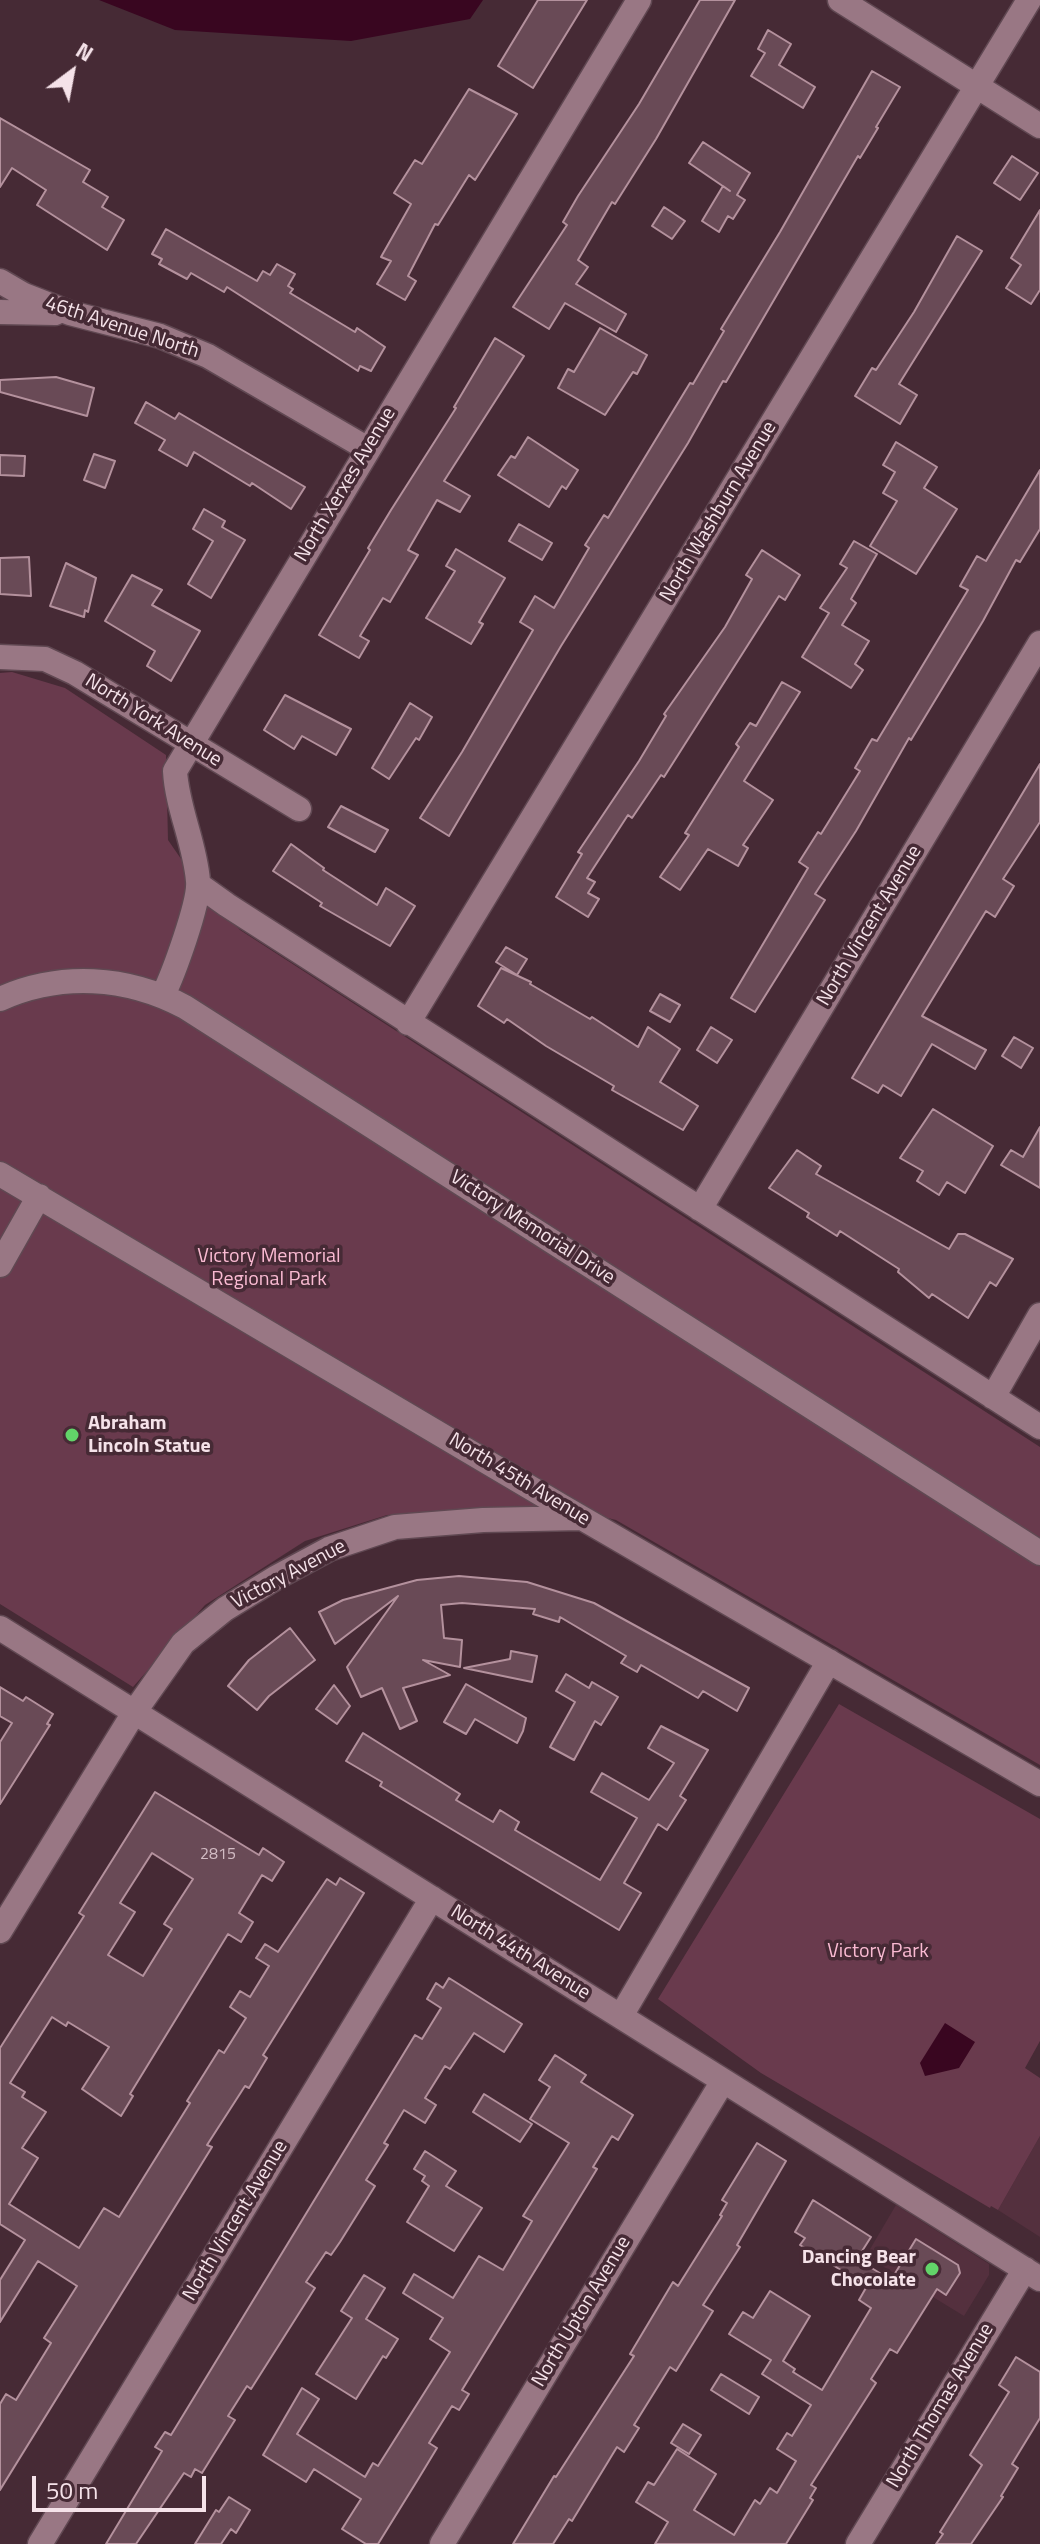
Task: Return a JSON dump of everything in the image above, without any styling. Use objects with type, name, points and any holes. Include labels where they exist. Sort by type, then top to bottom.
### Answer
[{"type":"street","name":"North Xerxes Avenue","points":[[163,995],[176,966],[199,885],[176,789],[175,771],[639,0]]},
{"type":"street","points":[[840,0],[1040,126]]},
{"type":"street","name":"North Washburn Avenue","points":[[408,1023],[1029,0]]},
{"type":"street","name":"46th Avenue North","points":[[0,281],[24,295],[70,313],[160,336],[208,356],[368,449]]},
{"type":"street","points":[[0,312],[70,313]]},
{"type":"street","name":"North Vincent Avenue","points":[[700,1209],[1040,643]]},
{"type":"street","name":"North York Avenue","points":[[0,657],[45,659],[75,673],[299,809]]},
{"type":"street","points":[[199,885],[408,1023],[1040,1427]]},
{"type":"street","name":"Victory Memorial Drive","points":[[0,999],[29,988],[88,980],[163,995],[1040,1553]]},
{"type":"street","name":"North 45th Avenue","points":[[0,1174],[1040,1784]]},
{"type":"street","points":[[0,1265],[39,1196]]},
{"type":"street","points":[[993,1397],[1040,1315]]},
{"type":"street","name":"Victory Avenue","points":[[135,1711],[183,1643],[225,1609],[329,1549],[395,1527],[483,1520],[583,1518]]},
{"type":"street","name":"North 44th Avenue","points":[[0,1628],[1032,2274]]},
{"type":"street","points":[[621,2016],[829,1661]]},
{"type":"street","points":[[0,1931],[135,1711]]},
{"type":"street","name":"North Vincent Avenue","points":[[40,2544],[432,1898]]},
{"type":"street","name":"North Upton Avenue","points":[[442,2544],[723,2081]]},
{"type":"street","name":"North Thomas Avenue","points":[[858,2544],[1032,2274]]},
{"type":"shaded area","points":[[99,0],[483,0],[470,19],[351,41],[175,30]]},
{"type":"shaded area","points":[[945,2023],[975,2042],[959,2068],[925,2076],[920,2063]]},
{"type":"shaded area","points":[[1040,2136],[1040,2237],[998,2210]]},
{"type":"shaded area","points":[[896,2205],[989,2264],[989,2275],[964,2316],[866,2256]]},
{"type":"green space","name":"Victory Memorial Regional Park","points":[[12,672],[65,688],[166,755],[168,840],[199,885],[240,930],[1040,1447],[1040,1765],[616,1520],[563,1507],[387,1515],[305,1541],[205,1605],[133,1687],[0,1604],[0,673]]},
{"type":"green space","name":"Victory Park","points":[[839,1704],[1040,1819],[1040,2041],[1025,2068],[1040,2078],[1040,2136],[998,2210],[761,2073],[658,1999]]},
{"type":"building","points":[[538,0],[587,0],[533,88],[498,66]]},
{"type":"building","points":[[700,0],[735,0],[656,139],[615,204],[612,202],[578,260],[588,267],[576,284],[626,314],[616,332],[565,303],[549,329],[513,307],[567,225],[563,222],[578,196],[639,104]]},
{"type":"building","points":[[768,30],[791,44],[779,65],[815,87],[803,108],[751,76],[765,53],[758,49]]},
{"type":"building","points":[[872,71],[900,87],[878,128],[860,158],[858,156],[726,382],[723,381],[688,443],[561,646],[449,836],[420,818],[533,630],[520,622],[535,596],[554,608],[589,548],[585,545],[604,515],[608,518],[690,383],[693,384],[724,331],[721,329]]},
{"type":"building","points":[[469,89],[517,114],[475,180],[469,175],[438,225],[435,224],[408,276],[416,281],[405,300],[377,284],[391,261],[381,257],[411,204],[394,193],[415,160],[422,164]]},
{"type":"building","points":[[0,118],[90,170],[83,182],[108,197],[102,207],[124,220],[107,250],[37,205],[46,190],[12,168],[0,187]]},
{"type":"building","points":[[703,142],[750,173],[737,195],[745,200],[733,219],[728,216],[719,232],[702,221],[723,186],[689,163]]},
{"type":"building","points":[[1012,156],[1038,173],[1020,200],[994,183]]},
{"type":"building","points":[[664,207],[685,221],[672,239],[652,226]]},
{"type":"building","points":[[1040,210],[1040,290],[1031,304],[1006,288],[1021,265],[1011,258]]},
{"type":"building","points":[[166,229],[257,281],[263,271],[270,275],[277,264],[295,274],[288,286],[293,289],[290,293],[355,332],[357,328],[385,347],[371,371],[360,366],[358,371],[227,287],[224,292],[191,273],[187,279],[159,264],[162,259],[152,254]]},
{"type":"building","points":[[957,236],[982,251],[899,384],[917,395],[900,424],[855,396],[914,312]]},
{"type":"building","points":[[600,328],[647,355],[637,374],[633,372],[605,415],[558,388],[568,369],[574,372]]},
{"type":"building","points":[[495,338],[524,356],[444,481],[470,496],[460,512],[437,500],[408,550],[418,555],[390,602],[383,598],[360,636],[369,641],[359,658],[319,635]]},
{"type":"building","points":[[56,377],[94,388],[87,416],[0,392],[0,380]]},
{"type":"building","points":[[146,402],[175,419],[179,413],[305,487],[291,509],[252,483],[250,486],[194,452],[187,466],[159,450],[165,440],[135,423]]},
{"type":"building","points":[[528,437],[578,470],[566,489],[562,486],[549,507],[498,475],[511,456],[515,458]]},
{"type":"building","points":[[896,442],[937,467],[924,488],[957,509],[916,574],[870,546],[897,501],[883,493],[895,472],[883,465]]},
{"type":"building","points":[[94,454],[115,461],[105,488],[84,480]]},
{"type":"building","points":[[0,455],[25,456],[24,476],[0,475]]},
{"type":"building","points":[[1040,470],[1040,529],[1020,562],[1016,560],[983,621],[815,894],[825,900],[755,1012],[731,998],[808,868],[799,862],[818,832],[821,834],[860,771],[855,768],[872,739],[877,741],[968,590],[960,586],[977,556],[986,561]]},
{"type":"building","points":[[204,509],[225,521],[222,527],[245,540],[211,598],[188,584],[213,541],[193,529]]},
{"type":"building","points":[[519,524],[552,543],[542,560],[509,541]]},
{"type":"building","points":[[854,541],[877,554],[851,599],[856,603],[842,625],[869,641],[855,664],[863,670],[851,688],[802,657],[829,613],[820,608],[847,568],[840,564]]},
{"type":"building","points":[[456,549],[505,578],[479,622],[483,624],[471,644],[426,618],[455,571],[446,566]]},
{"type":"building","points":[[762,550],[800,575],[785,600],[779,596],[664,777],[661,775],[632,818],[628,815],[587,878],[595,882],[588,893],[599,899],[588,917],[556,897],[582,854],[578,852],[639,761],[666,716],[664,714],[725,627],[752,579],[746,575]]},
{"type":"building","points":[[29,557],[31,596],[0,594],[0,558]]},
{"type":"building","points":[[66,563],[96,578],[84,617],[50,606]]},
{"type":"building","points":[[132,575],[162,590],[152,605],[200,631],[171,681],[147,666],[155,651],[105,621]]},
{"type":"building","points":[[782,682],[800,692],[744,781],[773,800],[743,845],[748,848],[738,866],[708,849],[680,890],[660,877],[689,835],[685,833],[739,747],[736,744],[750,723],[756,726]]},
{"type":"building","points":[[285,695],[351,729],[336,755],[302,736],[294,749],[264,730]]},
{"type":"building","points":[[410,703],[432,717],[419,740],[416,738],[389,779],[372,768]]},
{"type":"building","points":[[1040,764],[1040,822],[1003,879],[1014,886],[995,917],[986,911],[922,1016],[986,1050],[975,1069],[932,1044],[901,1096],[883,1085],[878,1093],[852,1078]]},
{"type":"building","points":[[341,806],[388,830],[375,852],[328,827]]},
{"type":"building","points":[[291,844],[323,870],[377,905],[386,888],[415,906],[390,946],[320,906],[322,903],[273,871]]},
{"type":"building","points":[[506,947],[527,959],[517,975],[496,962]]},
{"type":"building","points":[[501,968],[531,982],[590,1019],[592,1017],[638,1047],[648,1027],[680,1049],[660,1082],[698,1106],[683,1130],[612,1090],[614,1086],[507,1019],[504,1023],[478,1006]]},
{"type":"building","points":[[660,994],[680,1005],[670,1022],[650,1011]]},
{"type":"building","points":[[711,1027],[732,1040],[717,1063],[697,1050]]},
{"type":"building","points":[[1014,1037],[1033,1048],[1021,1068],[1002,1056]]},
{"type":"building","points":[[933,1109],[993,1146],[965,1193],[947,1182],[939,1195],[917,1181],[923,1171],[900,1158]]},
{"type":"building","points":[[1040,1127],[1040,1188],[1001,1165],[1011,1150],[1023,1157]]},
{"type":"building","points":[[797,1150],[821,1166],[816,1174],[949,1249],[958,1234],[965,1234],[1013,1259],[996,1286],[990,1282],[968,1318],[932,1294],[929,1298],[898,1272],[899,1269],[840,1231],[837,1236],[807,1217],[809,1213],[769,1188]]},
{"type":"building","points":[[459,1576],[527,1582],[594,1603],[749,1688],[737,1711],[703,1691],[698,1698],[641,1665],[637,1672],[621,1663],[626,1656],[560,1617],[559,1622],[533,1614],[535,1609],[462,1603],[441,1605],[444,1638],[462,1640],[460,1667],[423,1660],[450,1675],[403,1688],[417,1721],[400,1729],[382,1688],[361,1697],[347,1667],[398,1596],[335,1644],[319,1612],[343,1600],[417,1580]]},
{"type":"building","points":[[290,1628],[315,1660],[269,1696],[257,1710],[228,1686],[249,1660]]},
{"type":"building","points":[[511,1651],[537,1656],[532,1682],[464,1668],[510,1659]]},
{"type":"building","points":[[566,1674],[589,1688],[592,1682],[618,1697],[601,1725],[595,1721],[574,1760],[550,1747],[575,1702],[556,1691]]},
{"type":"building","points":[[466,1684],[526,1718],[517,1743],[475,1719],[466,1734],[444,1722]]},
{"type":"building","points":[[334,1685],[350,1706],[337,1724],[316,1709]]},
{"type":"building","points":[[0,1687],[23,1701],[26,1697],[53,1714],[47,1724],[50,1725],[0,1804],[0,1742],[12,1723],[0,1716]]},
{"type":"building","points":[[661,1726],[708,1750],[680,1796],[686,1800],[667,1830],[658,1824],[624,1883],[641,1893],[619,1930],[380,1786],[382,1782],[346,1761],[363,1733],[460,1794],[456,1800],[493,1822],[500,1810],[519,1822],[515,1830],[600,1880],[637,1818],[591,1792],[602,1773],[649,1800],[674,1763],[648,1748]]},
{"type":"building","points":[[155,1792],[259,1855],[263,1848],[284,1862],[272,1881],[262,1875],[239,1913],[253,1922],[241,1942],[228,1934],[130,2094],[133,2096],[121,2116],[82,2089],[109,2047],[68,2022],[66,2026],[52,2017],[10,2083],[25,2092],[22,2097],[46,2112],[22,2148],[38,2158],[9,2204],[79,2248],[104,2208],[119,2217],[219,2050],[224,2053],[246,2018],[230,2007],[240,1991],[250,1997],[269,1966],[256,1958],[265,1944],[278,1952],[327,1879],[336,1885],[340,1878],[364,1893],[263,2055],[267,2058],[249,2088],[245,2086],[207,2145],[212,2147],[0,2490],[0,2404],[6,2394],[16,2400],[51,2343],[44,2338],[77,2286],[38,2261],[0,2322],[0,2280],[25,2240],[0,2224],[0,2048],[84,1916],[79,1913]],"holes":[[[152,1853],[193,1879],[164,1924],[172,1929],[143,1976],[108,1955],[135,1912],[120,1903]]]},
{"type":"building","points":[[449,1978],[522,2024],[504,2052],[474,2033],[450,2069],[445,2066],[425,2098],[436,2105],[425,2123],[404,2110],[384,2143],[388,2145],[366,2180],[375,2186],[331,2255],[326,2252],[306,2282],[315,2288],[251,2389],[247,2386],[228,2416],[235,2420],[202,2473],[195,2469],[191,2477],[184,2473],[136,2544],[106,2544],[162,2451],[155,2447],[165,2432],[171,2435],[415,2035],[422,2039],[441,2008],[427,1999],[436,1983],[443,1988]]},
{"type":"building","points":[[555,2055],[586,2075],[581,2082],[633,2115],[618,2140],[612,2136],[593,2167],[597,2169],[462,2390],[469,2394],[459,2410],[452,2406],[429,2443],[437,2448],[378,2544],[366,2544],[342,2529],[361,2499],[314,2469],[306,2482],[263,2455],[302,2388],[319,2399],[297,2434],[365,2477],[373,2463],[378,2466],[450,2352],[430,2339],[443,2318],[403,2293],[414,2274],[453,2298],[479,2256],[503,2270],[532,2221],[523,2216],[569,2143],[530,2119],[550,2087],[539,2080]]},
{"type":"building","points":[[484,2094],[532,2124],[520,2142],[473,2112]]},
{"type":"building","points":[[757,2143],[786,2161],[737,2245],[740,2247],[703,2305],[713,2311],[676,2371],[670,2367],[634,2425],[639,2428],[624,2452],[617,2447],[572,2521],[569,2519],[553,2544],[513,2544],[634,2356],[630,2354],[673,2282],[678,2286],[722,2216],[727,2203],[722,2200]]},
{"type":"building","points":[[425,2151],[456,2171],[446,2186],[482,2208],[454,2251],[407,2222],[429,2186],[422,2181],[425,2176],[414,2169]]},
{"type":"building","points":[[813,2200],[871,2237],[857,2259],[891,2280],[916,2239],[958,2265],[960,2273],[946,2295],[937,2289],[897,2353],[890,2349],[871,2379],[876,2383],[811,2485],[816,2488],[810,2498],[813,2500],[786,2544],[655,2544],[668,2522],[636,2502],[648,2482],[654,2485],[677,2449],[716,2474],[694,2510],[734,2535],[755,2500],[760,2504],[770,2488],[777,2493],[796,2461],[777,2449],[787,2433],[792,2436],[811,2405],[762,2374],[771,2360],[729,2334],[743,2312],[753,2318],[770,2291],[810,2316],[783,2361],[795,2369],[793,2372],[822,2390],[871,2308],[859,2300],[867,2286],[800,2245],[805,2238],[795,2232]]},
{"type":"building","points":[[364,2275],[385,2288],[366,2319],[398,2339],[386,2358],[383,2356],[356,2399],[316,2374],[352,2318],[341,2311]]},
{"type":"building","points":[[1016,2357],[1040,2372],[1040,2418],[1012,2464],[1018,2468],[1003,2497],[971,2544],[936,2544],[943,2534],[940,2532],[982,2465],[970,2455],[1009,2392],[999,2385]]},
{"type":"building","points":[[721,2374],[759,2397],[749,2414],[711,2390]]},
{"type":"building","points":[[683,2424],[701,2435],[689,2454],[671,2443]]},
{"type":"building","points":[[229,2497],[250,2510],[236,2533],[231,2529],[221,2544],[195,2544],[216,2510],[219,2512]]},
{"type":"place","name":"Abraham Lincoln Statue","points":[[72,1435]]},
{"type":"place","name":"Dancing Bear Chocolate","points":[[932,2269]]}]
